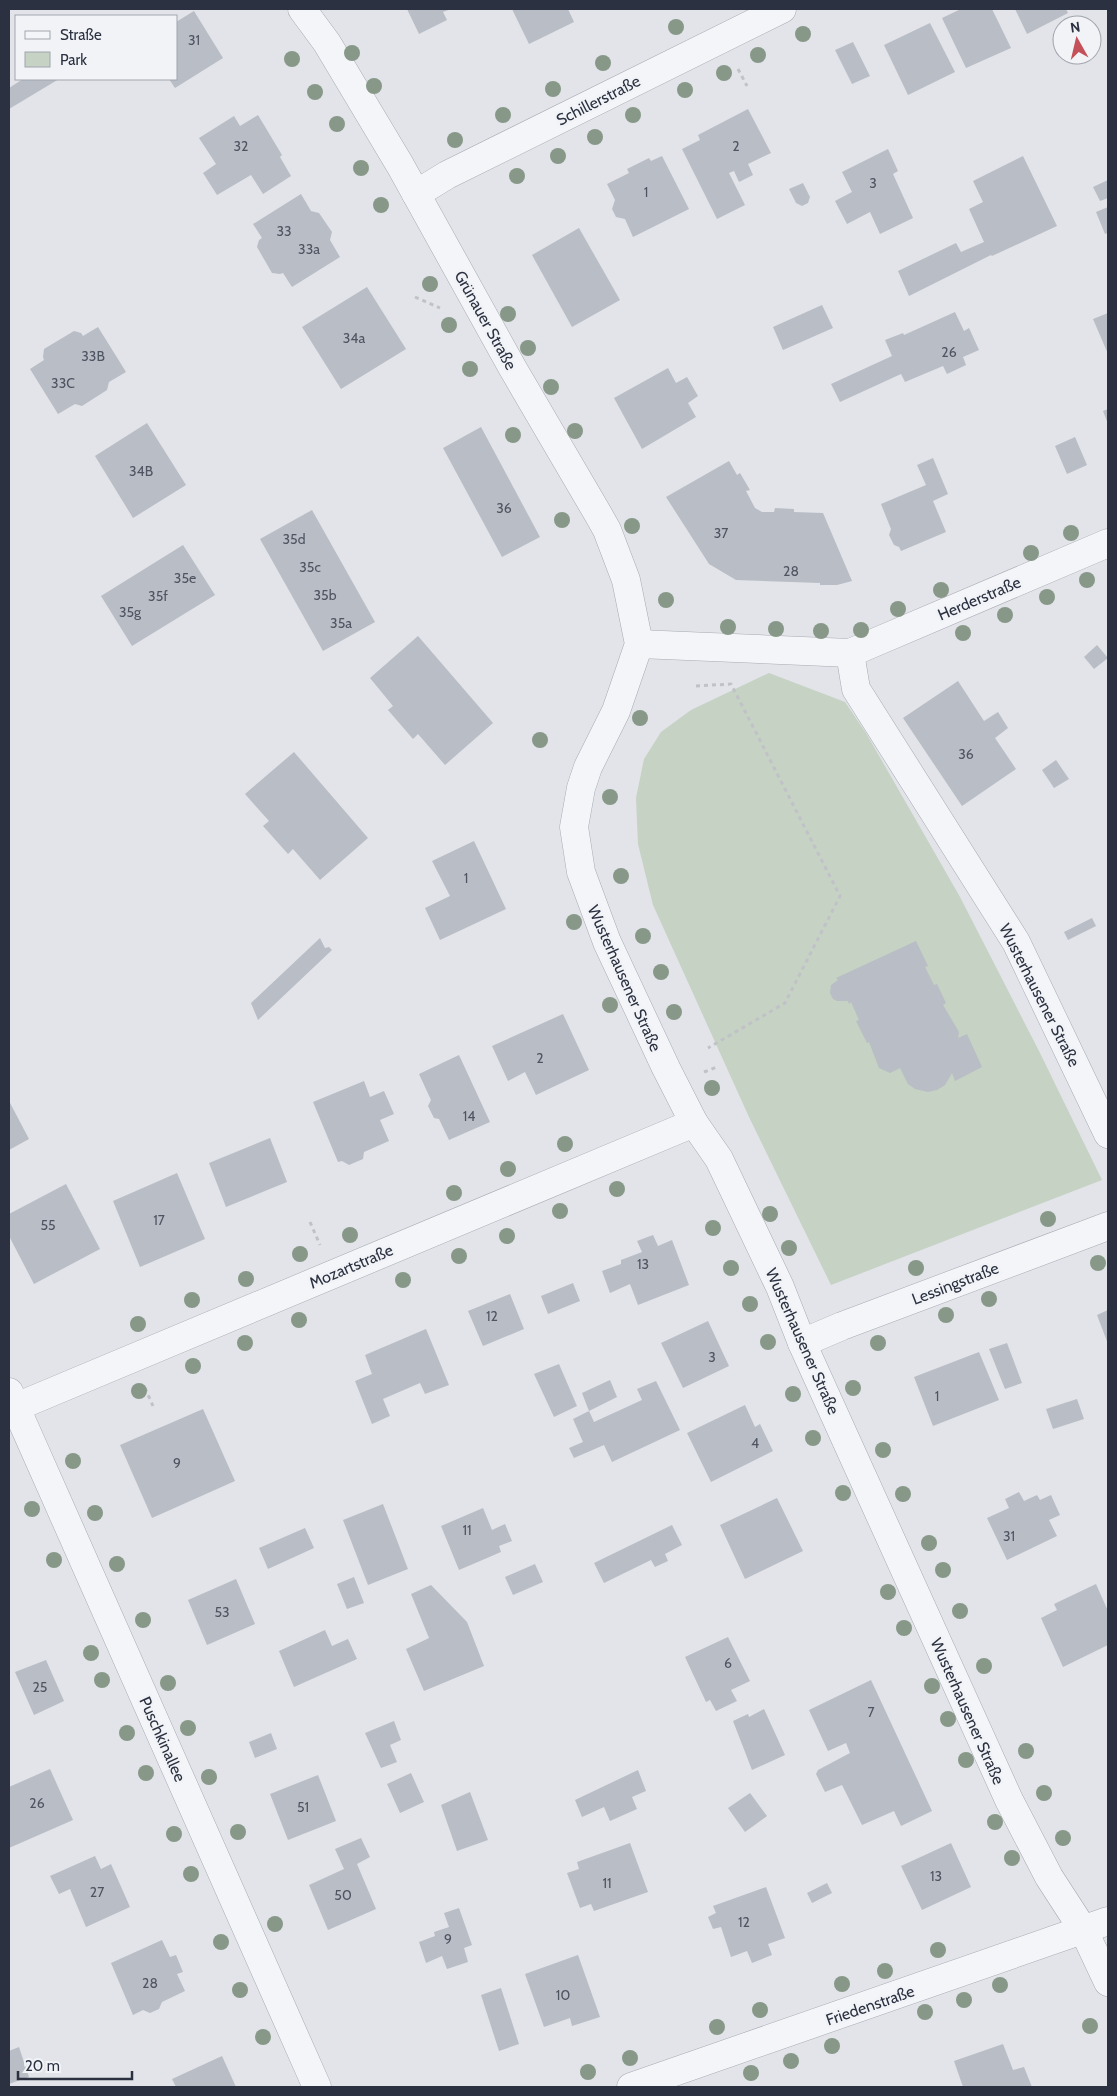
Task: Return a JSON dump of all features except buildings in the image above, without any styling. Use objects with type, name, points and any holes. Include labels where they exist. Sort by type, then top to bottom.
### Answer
[{"type":"street","name":"Grünauer Straße","points":[[302,9],[327,44],[416,194],[512,367],[607,530],[626,580],[639,644]]},
{"type":"street","name":"Schillerstraße","points":[[416,194],[447,175],[782,9]]},
{"type":"street","name":"Herderstraße","points":[[850,653],[1108,543]]},
{"type":"street","points":[[639,644],[850,653]]},
{"type":"street","name":"Wusterhausener Straße","points":[[639,644],[616,711],[588,767],[581,788],[574,826],[581,872],[592,907],[611,952],[694,1123],[719,1158],[780,1287],[802,1343],[1006,1792],[1049,1877],[1096,1926],[1108,1982]]},
{"type":"street","name":"Wusterhausener Straße","points":[[850,653],[856,688],[1016,942],[1108,1134]]},
{"type":"street","name":"Mozartstraße","points":[[11,1403],[694,1123]]},
{"type":"street","name":"Lessingstraße","points":[[802,1343],[1108,1226]]},
{"type":"street","name":"Puschkinallee","points":[[11,1403],[317,2087]]},
{"type":"street","name":"Friedenstraße","points":[[631,2087],[1096,1926]]},
{"type":"path","points":[[696,686],[731,684],[840,896],[785,1003],[708,1048]]},
{"type":"green space","points":[[769,673],[845,702],[866,733],[960,897],[1040,1053],[1102,1180],[831,1285],[749,1117],[653,905],[638,844],[636,798],[644,759],[661,732],[691,710]]}]
